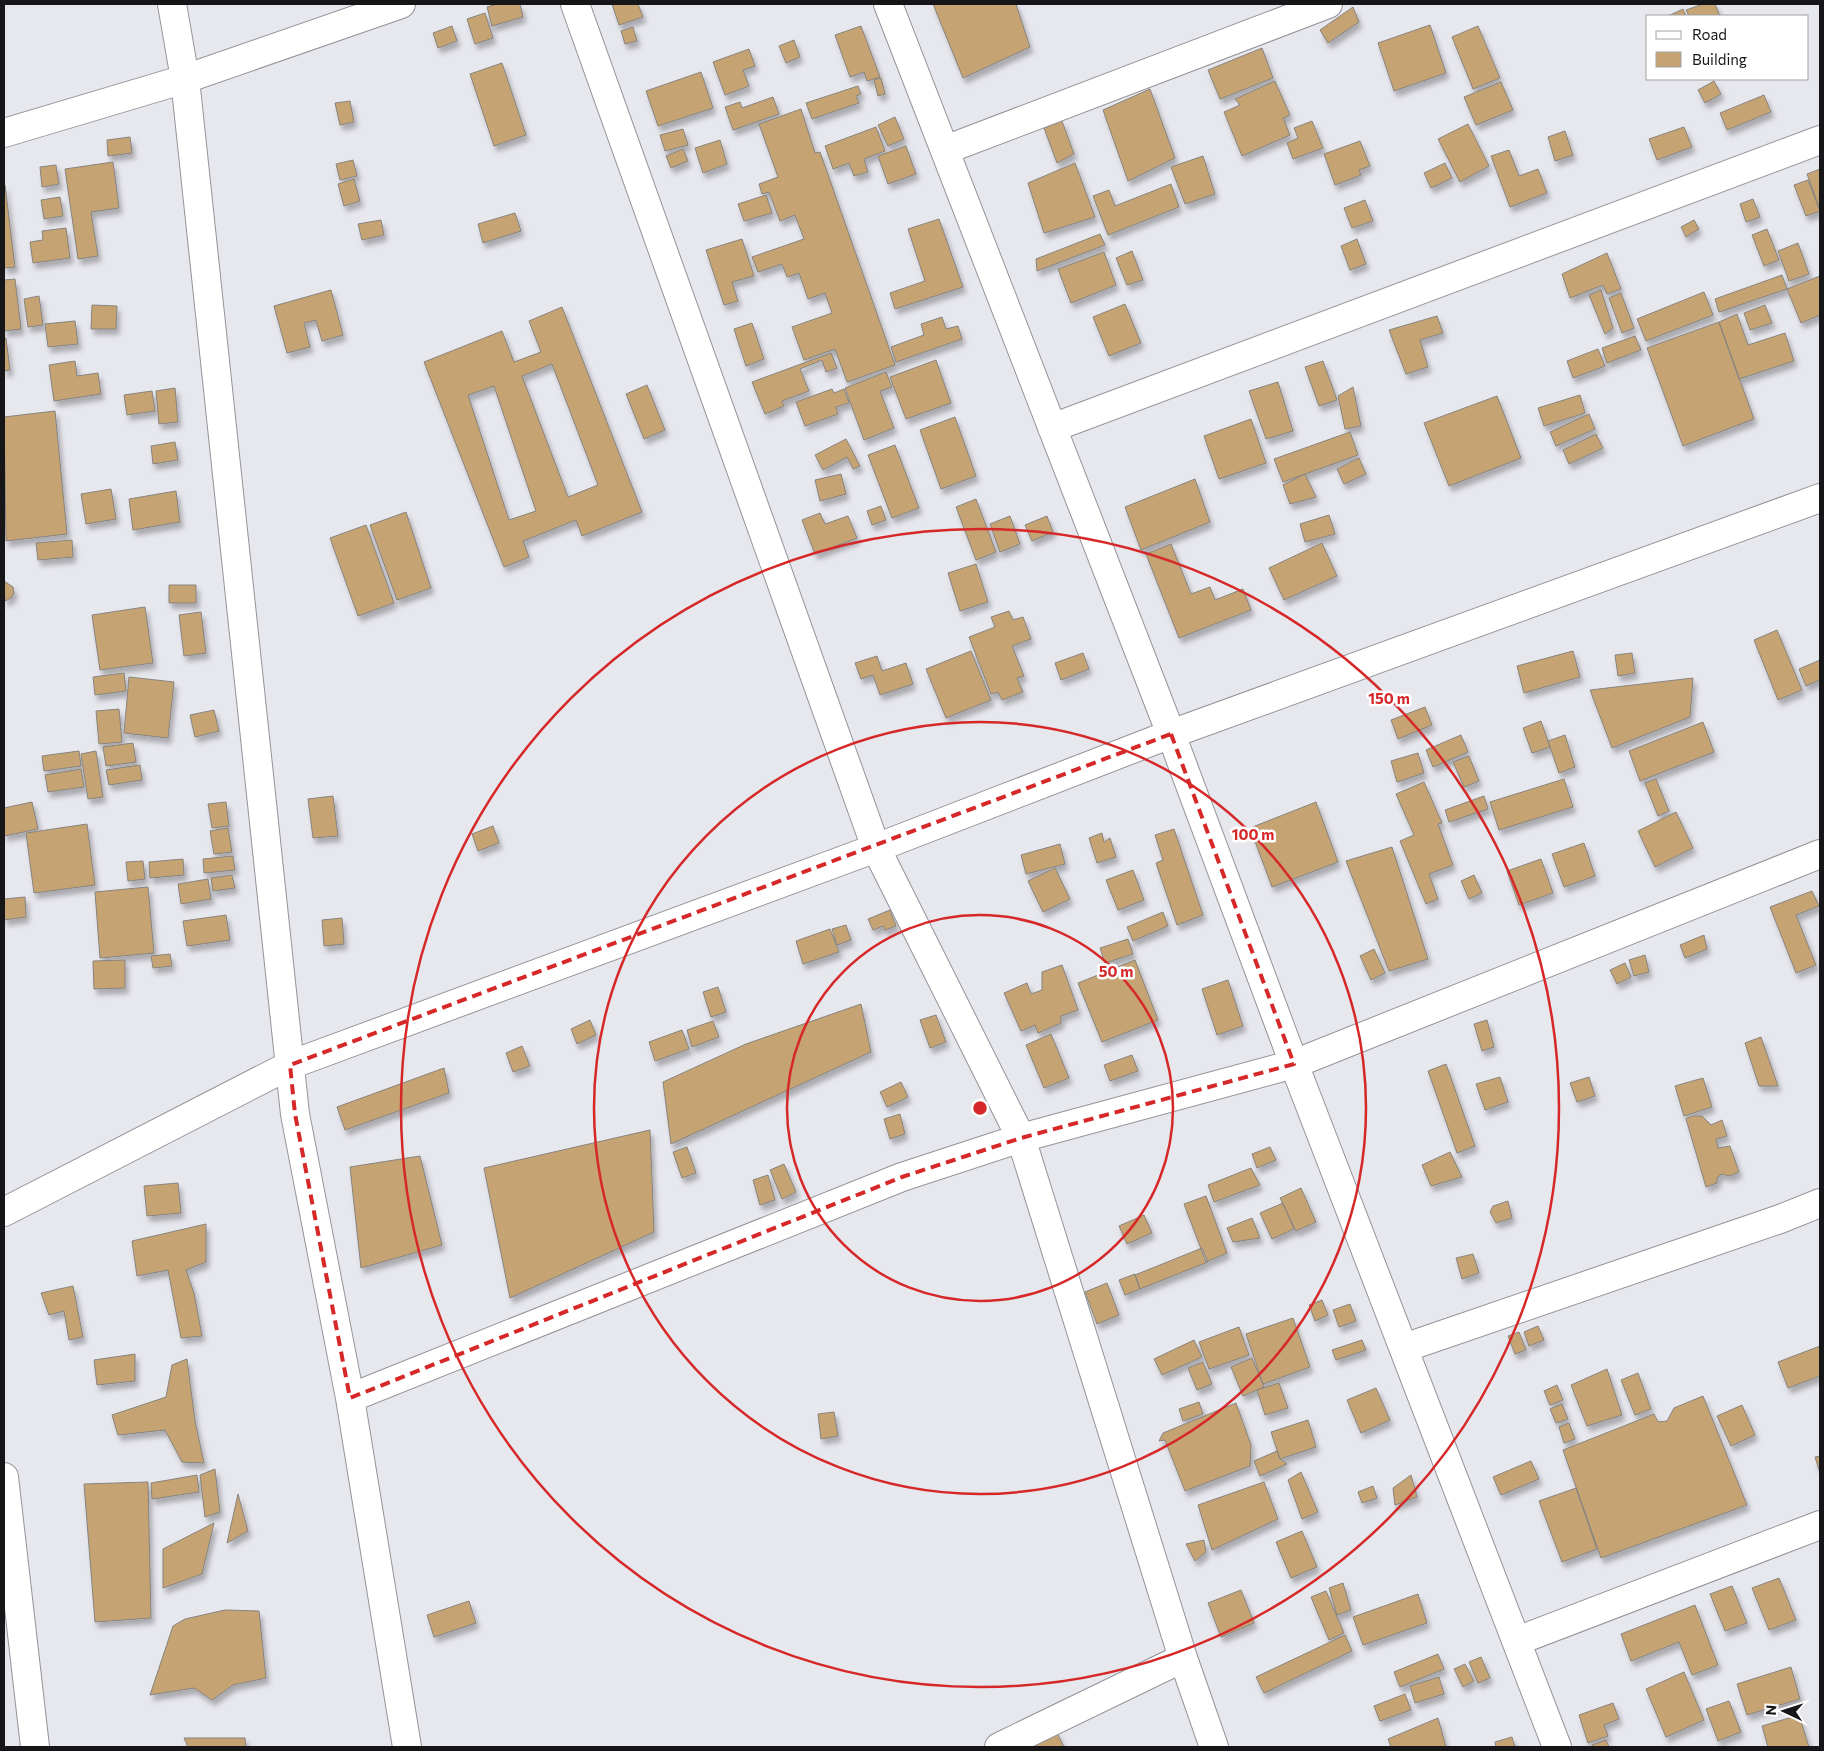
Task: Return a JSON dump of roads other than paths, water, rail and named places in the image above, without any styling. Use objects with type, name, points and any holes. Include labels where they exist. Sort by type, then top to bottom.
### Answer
[{"type":"street","points":[[172,4],[185,79],[295,1114],[350,1398],[407,1747]]},
{"type":"street","points":[[4,133],[185,79],[401,4]]},
{"type":"street","points":[[574,4],[876,848],[1021,1138],[1183,1658],[1214,1747]]},
{"type":"street","points":[[888,4],[1171,734],[1294,1064],[1557,1747]]},
{"type":"street","points":[[945,150],[1328,4]]},
{"type":"street","points":[[1052,428],[1820,140]]},
{"type":"street","points":[[4,1212],[290,1065],[876,848],[1171,734],[1820,498]]},
{"type":"street","points":[[350,1398],[902,1177],[1021,1138],[1294,1064],[1820,854]]},
{"type":"street","points":[[1404,1348],[1780,1219],[1820,1203]]},
{"type":"street","points":[[4,1477],[36,1747]]},
{"type":"street","points":[[1517,1641],[1820,1525]]},
{"type":"street","points":[[999,1747],[1183,1658]]}]
